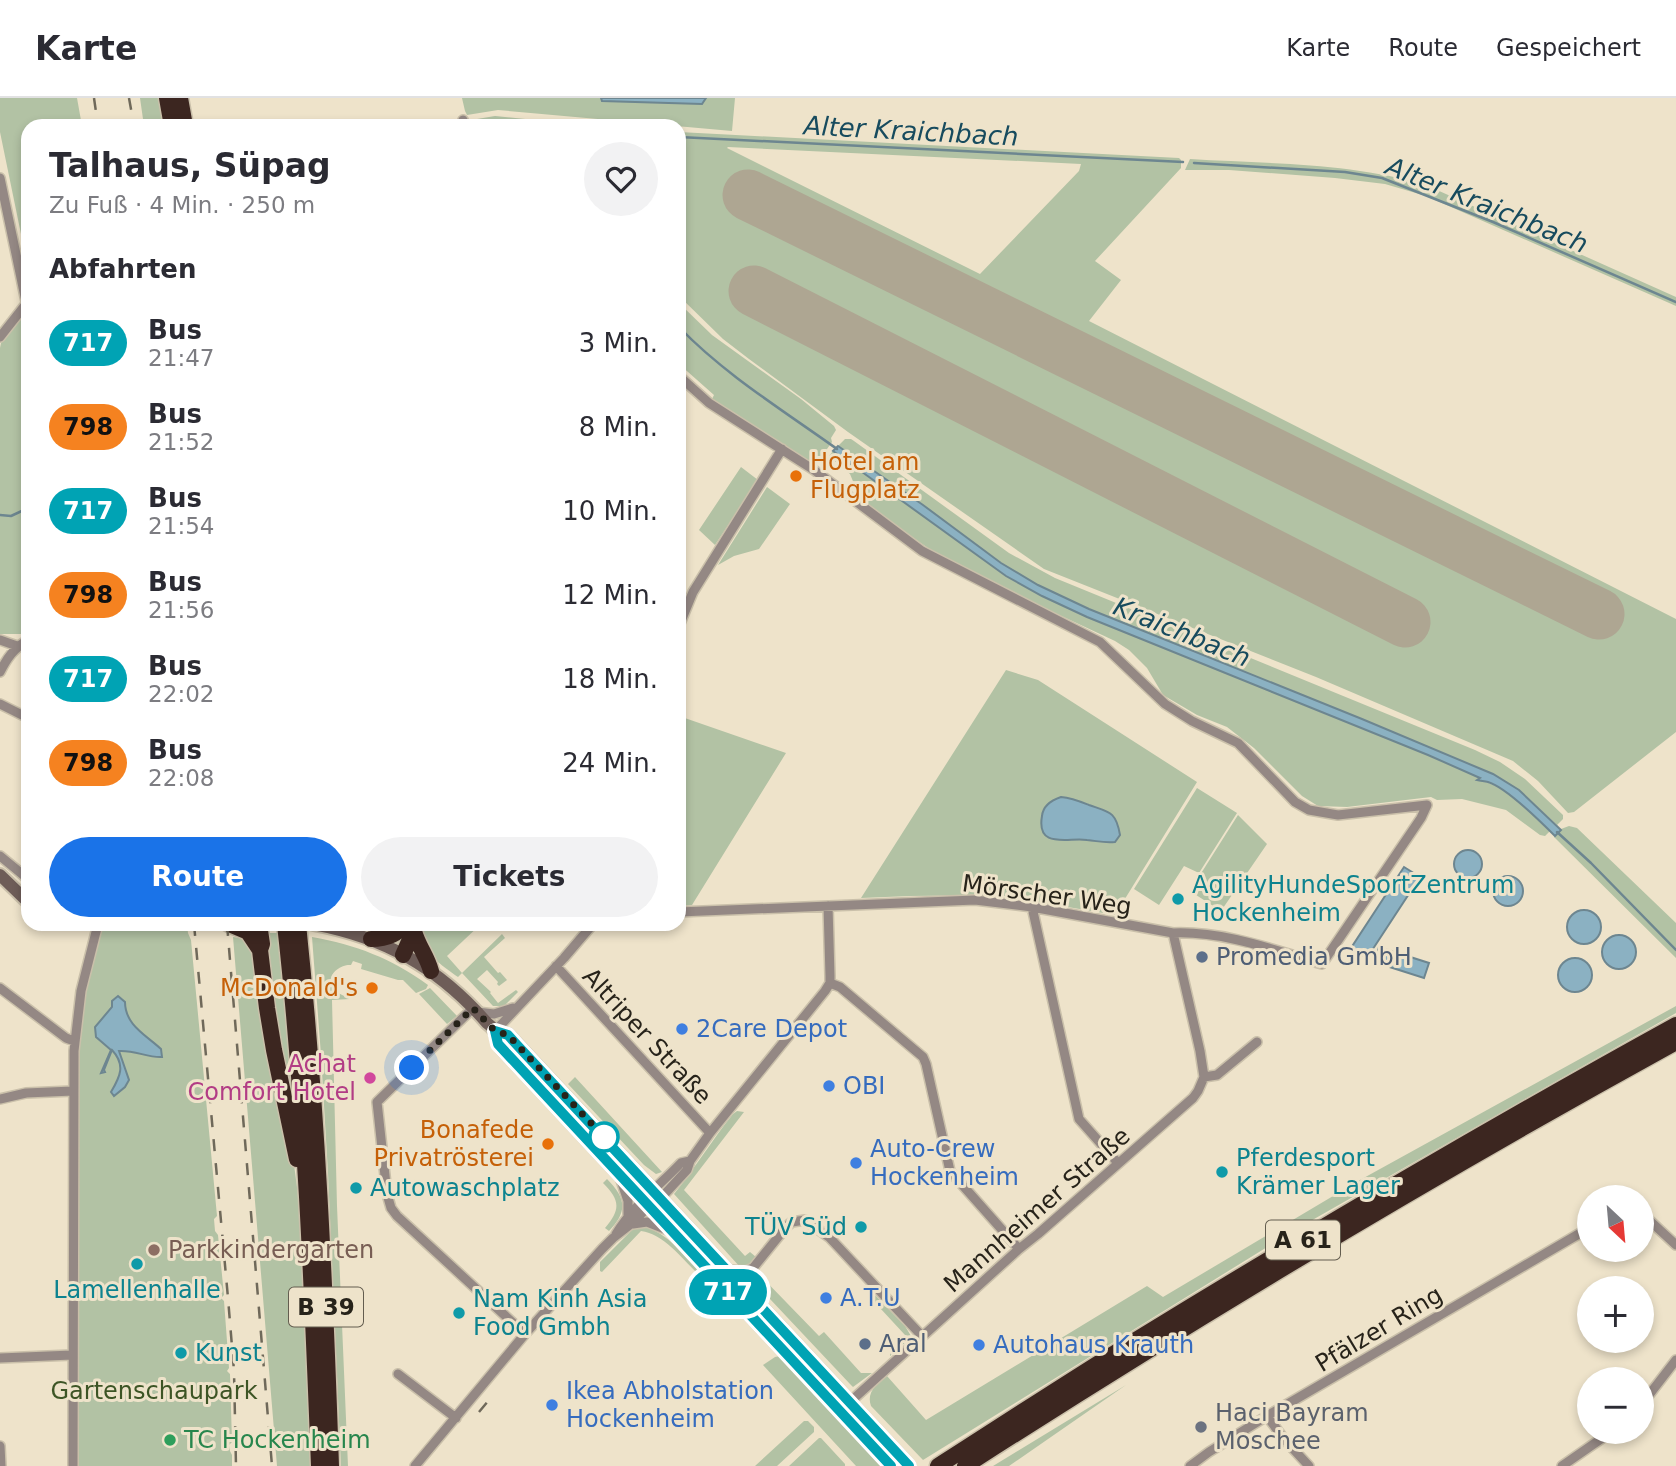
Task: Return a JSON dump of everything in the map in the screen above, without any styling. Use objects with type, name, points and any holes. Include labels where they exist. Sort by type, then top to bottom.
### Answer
[{"type":"highway","points":[[167,98],[171,119]]},
{"type":"highway","points":[[180,98],[184,119]]},
{"type":"highway","points":[[244,931],[250,934],[260,950]]},
{"type":"highway","name":"B 39","points":[[261,931],[260,950],[274,1050],[292,1130],[299,1177],[308,1203]]},
{"type":"highway","name":"B 39","points":[[286,931],[297,1040],[308,1203],[319,1466]]},
{"type":"highway","name":"B 39","points":[[299,931],[317,1148],[331,1466]]},
{"type":"highway","points":[[371,939],[383,939],[398,931]]},
{"type":"highway","points":[[399,953],[408,931]]},
{"type":"highway","points":[[412,931],[431,971]]},
{"type":"highway","name":"A 61","points":[[938,1466],[1224,1287],[1541,1100],[1676,1025]]},
{"type":"highway","name":"A 61","points":[[965,1466],[1149,1349],[1552,1110],[1676,1042]]},
{"type":"main road","points":[[0,875],[21,895]]},
{"type":"main road","points":[[347,931],[371,939],[431,971],[495,1031],[510,1037],[750,1295],[891,1466]]},
{"type":"main road","points":[[495,1031],[498,1044],[646,1204],[845,1407],[909,1466]]},
{"type":"street","points":[[0,178],[4,217],[21,280]]},
{"type":"street","points":[[0,337],[21,314]]},
{"type":"street","points":[[686,382],[709,403],[782,449],[693,592],[686,609]]},
{"type":"street","name":"Mörscher Weg","points":[[686,912],[975,900],[1032,907],[1173,933],[1217,935],[1322,964],[1421,818],[1427,805],[1338,815],[1323,814],[1302,806],[1238,743],[1192,721],[1165,704],[1100,642],[922,551],[782,449]]},
{"type":"street","points":[[0,640],[17,646]]},
{"type":"street","points":[[0,672],[9,656],[21,644]]},
{"type":"street","points":[[0,704],[21,714]]},
{"type":"street","points":[[0,856],[21,873]]},
{"type":"street","points":[[415,1466],[525,1334],[613,1238],[646,1204],[687,1170],[690,1161],[710,1133],[825,991],[830,983],[828,906]]},
{"type":"street","points":[[1032,907],[1079,1119],[1118,1163]]},
{"type":"street","points":[[73,1466],[74,1041],[81,991],[96,931]]},
{"type":"street","points":[[495,1031],[587,931]]},
{"type":"street","points":[[1173,933],[1204,1077]]},
{"type":"street","name":"Altriper Straße","points":[[556,966],[710,1133]]},
{"type":"street","points":[[830,983],[839,987],[923,1057],[950,1171],[1019,1249]]},
{"type":"street","points":[[0,988],[66,1038],[74,1041]]},
{"type":"street","points":[[517,1006],[500,1013],[475,1010],[445,1035],[377,1102],[388,1201],[397,1216],[525,1334]]},
{"type":"street","name":"Mannheimer Straße","points":[[845,1407],[1019,1249],[1193,1098],[1204,1077],[1217,1074],[1257,1042]]},
{"type":"street","points":[[0,1098],[26,1093],[73,1091]]},
{"type":"street","points":[[620,1176],[628,1201],[630,1220]]},
{"type":"street","points":[[630,1220],[647,1222],[673,1232]]},
{"type":"street","points":[[750,1295],[749,1278],[753,1268],[792,1222],[801,1220],[809,1222],[829,1237],[922,1336]]},
{"type":"street","points":[[1654,1224],[1676,1245]]},
{"type":"street","name":"Pfälzer Ring","points":[[1190,1466],[1267,1416],[1577,1235]]},
{"type":"street","points":[[727,1270],[746,1271],[753,1268]]},
{"type":"street","points":[[0,1358],[72,1355]]},
{"type":"street","points":[[1654,1388],[1676,1360]]},
{"type":"street","points":[[398,1374],[456,1418]]},
{"type":"street","points":[[1267,1416],[1309,1466]]},
{"type":"street","points":[[1562,1466],[1594,1444]]},
{"type":"street","points":[[0,1447],[1,1466]]},
{"type":"green space","points":[[0,98],[77,98],[81,119],[21,119],[21,234],[0,132]]},
{"type":"green space","points":[[140,98],[161,98],[165,119],[143,119]]},
{"type":"green space","points":[[462,98],[735,98],[732,131],[686,127],[686,119],[598,119],[498,110],[467,115]]},
{"type":"green space","points":[[495,116],[525,119],[477,119]]},
{"type":"green space","points":[[686,132],[1179,158],[1181,168],[1095,261],[1121,280],[1089,321],[1676,619],[1676,732],[1574,812],[1568,813],[1538,781],[1513,761],[1316,677],[1044,569],[848,432],[723,339],[686,303]],"holes":[[[727,148],[1081,164],[1079,171],[980,274]]]},
{"type":"green space","points":[[1190,159],[1340,168],[1428,186],[1676,297],[1676,306],[1426,196],[1385,184],[1335,178],[1229,170],[1185,170]]},
{"type":"green space","points":[[686,310],[712,335],[834,426],[836,430],[831,438],[832,442],[822,456],[807,461],[711,401],[714,395],[686,370]]},
{"type":"green space","points":[[21,319],[21,634],[0,634],[1,343]]},
{"type":"green space","points":[[845,439],[854,441],[1009,553],[1055,578],[1475,750],[1500,762],[1525,779],[1563,815],[1563,819],[1557,825],[1519,790],[1493,774],[1089,609],[1038,585],[1001,563],[838,446]]},
{"type":"green space","points":[[833,451],[1014,581],[1087,617],[1481,778],[1478,780],[1508,793],[1550,831],[1545,836],[1540,835],[1506,810],[1462,799],[1437,800],[1431,797],[1347,807],[1318,806],[1302,796],[1254,748],[1227,727],[1197,715],[1163,695],[1147,668],[1129,650],[993,584],[928,548],[864,504],[850,474],[829,456]]},
{"type":"green space","points":[[741,467],[758,480],[715,545],[699,530]]},
{"type":"green space","points":[[767,487],[790,504],[759,549],[734,556],[718,565]]},
{"type":"green space","points":[[1006,670],[1038,680],[1197,782],[1115,915],[997,895],[861,898]]},
{"type":"green space","points":[[686,718],[786,753],[692,905],[686,905]]},
{"type":"green space","points":[[1197,788],[1237,813],[1199,873],[1184,866],[1159,905],[1134,889]]},
{"type":"green space","points":[[1238,815],[1267,844],[1221,911],[1193,893],[1196,888],[1193,886]]},
{"type":"green space","points":[[1569,826],[1577,828],[1676,923],[1676,958],[1554,837],[1561,829]]},
{"type":"green space","name":"Gartenschaupark","points":[[99,931],[188,931],[191,940],[217,1216],[214,1219],[215,1231],[218,1235],[224,1295],[221,1298],[224,1301],[229,1368],[227,1371],[230,1374],[232,1442],[229,1445],[232,1466],[78,1466],[77,1055],[83,999]]},
{"type":"green space","points":[[474,931],[447,956],[462,973],[458,977],[431,955],[423,941],[422,933]]},
{"type":"green space","points":[[269,933],[279,933],[296,1123],[273,1018],[267,937]]},
{"type":"green space","points":[[502,934],[505,938],[484,957],[507,980],[499,986],[487,970],[477,979],[498,1003],[516,990],[518,992],[504,1006],[493,1006],[462,973]]},
{"type":"green space","points":[[233,937],[246,941],[254,951],[291,1142],[301,1227],[313,1466],[277,1466]]},
{"type":"green space","points":[[312,937],[373,954],[428,985],[426,989],[416,993],[403,980],[361,969],[362,964],[353,961],[351,965],[334,972],[331,980],[336,991],[350,999],[332,1000],[348,1466],[341,1466],[328,1173]]},
{"type":"green space","points":[[430,988],[457,1016],[447,1024],[419,994]]},
{"type":"green space","points":[[1676,1006],[1676,1013],[1293,1231],[923,1460],[871,1406],[871,1392],[887,1376],[926,1420],[1147,1286],[1163,1297],[1360,1180]]},
{"type":"green space","points":[[575,1077],[662,1172],[656,1174],[644,1165],[568,1084]]},
{"type":"green space","points":[[737,1111],[744,1112],[684,1190],[745,1256],[750,1252],[756,1257],[750,1264],[740,1267],[674,1194]]},
{"type":"green space","points":[[607,1179],[618,1192],[622,1205],[619,1217],[609,1231],[605,1228],[614,1215],[616,1205],[613,1195],[603,1183]]},
{"type":"green space","points":[[639,1226],[664,1237],[699,1269],[696,1272],[664,1241],[641,1231],[602,1272],[600,1271],[600,1262]]},
{"type":"green space","points":[[757,1272],[819,1336],[824,1332],[861,1373],[872,1373],[853,1387],[754,1282]]},
{"type":"green space","points":[[870,1293],[905,1326],[911,1336],[890,1356],[890,1352],[905,1335],[868,1295]]},
{"type":"green space","points":[[780,1356],[882,1466],[856,1466],[763,1365]]},
{"type":"green space","points":[[1126,1385],[1009,1466],[993,1466]]},
{"type":"green space","points":[[804,1421],[814,1427],[814,1432],[777,1466],[755,1466]]},
{"type":"green space","points":[[819,1438],[845,1466],[789,1466]]},
{"type":"water","points":[[601,98],[706,98],[702,104],[602,101]]},
{"type":"water","points":[[838,446],[1001,563],[1038,585],[1089,609],[1493,774],[1519,790],[1561,830],[1555,836],[1513,798],[1495,785],[1477,780],[1480,778],[1087,617],[1042,596],[1006,576],[833,451]]},
{"type":"water","points":[[1061,797],[1102,809],[1114,817],[1120,835],[1115,842],[1056,840],[1044,834],[1041,827],[1044,809]]},
{"type":"water","points":[[1468,850],[1478,854],[1482,864],[1478,874],[1468,878],[1458,874],[1454,864],[1458,854]]},
{"type":"water","points":[[1404,867],[1420,877],[1367,958],[1351,948]]},
{"type":"water","points":[[1508,876],[1514,877],[1522,885],[1522,897],[1514,905],[1508,906],[1502,905],[1494,897],[1493,891],[1494,885],[1502,877]]},
{"type":"water","points":[[1584,910],[1596,915],[1601,927],[1596,939],[1584,944],[1572,939],[1567,927],[1572,915]]},
{"type":"water","points":[[1619,935],[1631,940],[1636,952],[1631,964],[1619,969],[1607,964],[1602,952],[1607,940]]},
{"type":"water","points":[[1379,947],[1429,963],[1424,978],[1374,962]]},
{"type":"water","points":[[1575,958],[1587,963],[1592,975],[1587,987],[1575,992],[1563,987],[1558,975],[1563,963]]},
{"type":"water","points":[[118,996],[125,1002],[132,1023],[161,1049],[162,1057],[119,1051],[129,1080],[114,1096],[111,1092],[119,1076],[119,1061],[112,1050],[105,1072],[101,1073],[111,1050],[96,1037],[95,1027]]},
{"type":"waterway","name":"Alter Kraichbach","points":[[686,137],[1183,162]]},
{"type":"waterway","name":"Alter Kraichbach","points":[[1194,163],[1345,172],[1382,178],[1493,222],[1676,302]]},
{"type":"waterway","name":"Kraichbach","points":[[686,334],[715,361],[837,449]]},
{"type":"waterway","name":"Kraichbach","points":[[0,515],[11,516],[21,511]]},
{"type":"waterway","name":"Kraichbach","points":[[1557,832],[1676,950]]},
{"type":"runway","points":[[748,195],[1599,614]]},
{"type":"runway","points":[[754,291],[1405,622]]},
{"type":"railway","points":[[94,98],[97,119]]},
{"type":"railway","points":[[129,98],[133,119]]},
{"type":"railway","points":[[195,931],[234,1371],[236,1466]]},
{"type":"railway","points":[[228,931],[272,1466]]},
{"type":"railway","points":[[479,1412],[489,1400]]},
{"type":"bus line","name":"717","points":[[891,1466],[498,1044],[495,1031],[508,1035],[909,1466]]},
{"type":"place","name":"Hotel am Flugplatz","points":[[796,476]]},
{"type":"place","name":"AgilityHundeSportZentrum Hockenheim","points":[[1178,899]]},
{"type":"place","name":"Promedia GmbH","points":[[1202,957]]},
{"type":"place","name":"McDonald's","points":[[372,988]]},
{"type":"place","name":"2Care Depot","points":[[682,1029]]},
{"type":"place","name":"Achat Comfort Hotel","points":[[370,1078]]},
{"type":"place","name":"OBI","points":[[829,1086]]},
{"type":"place","name":"Bonafede Privatrösterei","points":[[548,1144]]},
{"type":"place","name":"Auto-Crew Hockenheim","points":[[856,1163]]},
{"type":"place","name":"Pferdesport Krämer Lager","points":[[1222,1172]]},
{"type":"place","name":"Autowaschplatz","points":[[356,1188]]},
{"type":"place","name":"TÜV Süd","points":[[861,1227]]},
{"type":"place","name":"Parkkindergarten","points":[[154,1250]]},
{"type":"place","name":"Lamellenhalle","points":[[137,1264]]},
{"type":"place","name":"A.T.U","points":[[826,1298]]},
{"type":"place","name":"Nam Kinh Asia Food Gmbh","points":[[459,1313]]},
{"type":"place","name":"Aral","points":[[865,1344]]},
{"type":"place","name":"Autohaus Krauth","points":[[979,1345]]},
{"type":"place","name":"Kunst","points":[[181,1353]]},
{"type":"place","name":"Ikea Abholstation Hockenheim","points":[[552,1405]]},
{"type":"place","name":"Haci Bayram Moschee","points":[[1201,1427]]},
{"type":"place","name":"TC Hockenheim","points":[[170,1440]]},
{"type":"route","points":[[412,1068],[473,1008],[495,1031],[508,1035],[606,1139],[604,1137]]}]
